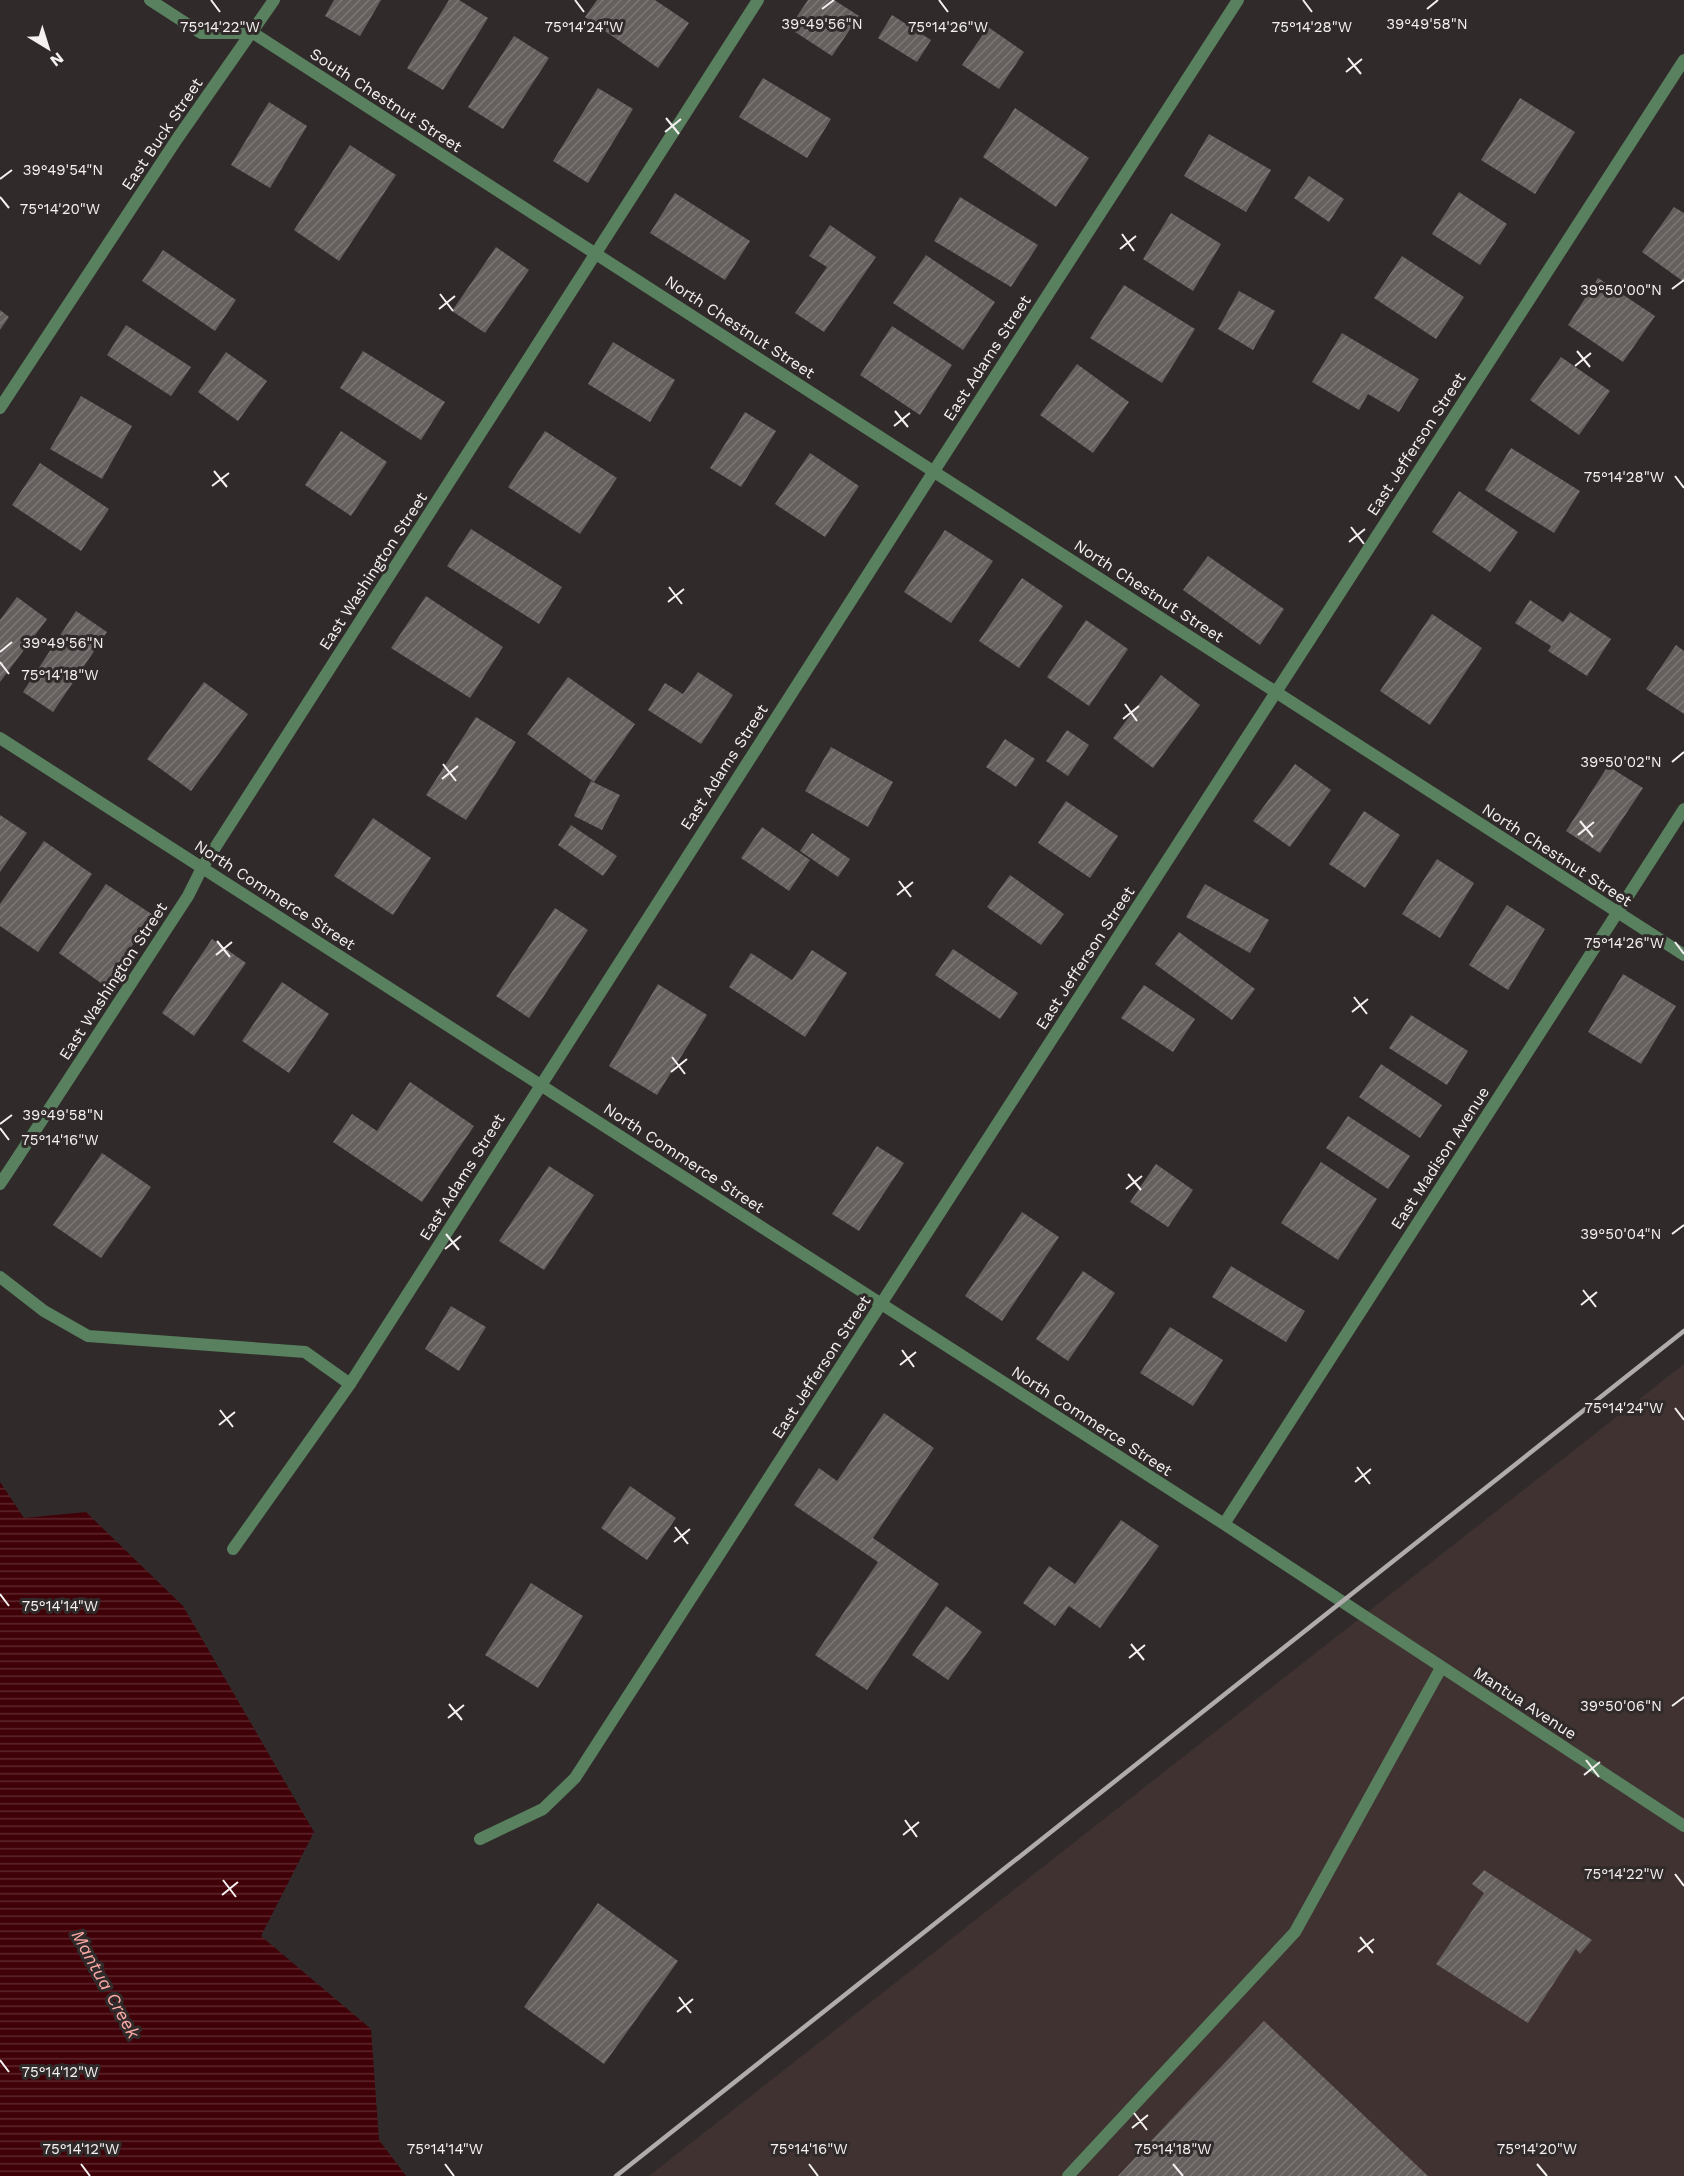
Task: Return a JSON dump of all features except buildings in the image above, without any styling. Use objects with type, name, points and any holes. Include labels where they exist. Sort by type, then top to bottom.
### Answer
[{"type":"street","points":[[150,0],[201,33],[253,33]]},
{"type":"street","name":"East Buck Street","points":[[0,408],[177,139],[274,0]]},
{"type":"street","name":"East Washington Street","points":[[0,1184],[188,896],[202,868],[758,0]]},
{"type":"street","name":"East Adams Street","points":[[233,1549],[350,1384],[1238,0]]},
{"type":"street","name":"South Chestnut Street","points":[[253,33],[596,255]]},
{"type":"street","name":"East Jefferson Street","points":[[480,1839],[543,1809],[575,1778],[1684,60]]},
{"type":"street","name":"North Chestnut Street","points":[[596,255],[1684,955]]},
{"type":"street","name":"North Commerce Street","points":[[0,738],[1224,1524],[1344,1602],[1348,1607]]},
{"type":"street","name":"East Madison Avenue","points":[[1224,1524],[1684,809]]},
{"type":"street","points":[[0,1277],[44,1311],[88,1336],[305,1352],[350,1384]]},
{"type":"street","name":"Mantua Avenue","points":[[1348,1607],[1684,1826]]},
{"type":"street","points":[[1068,2176],[1294,1932],[1441,1668]]},
{"type":"shaded area","points":[[1684,1364],[1684,2176],[649,2176]]},
{"type":"water","name":"Mantua Creek","points":[[0,1482],[24,1518],[86,1512],[183,1606],[314,1832],[261,1936],[371,2029],[379,2140],[406,2176],[0,2176]]},
{"type":"railway","points":[[616,2176],[1684,1331]]}]
